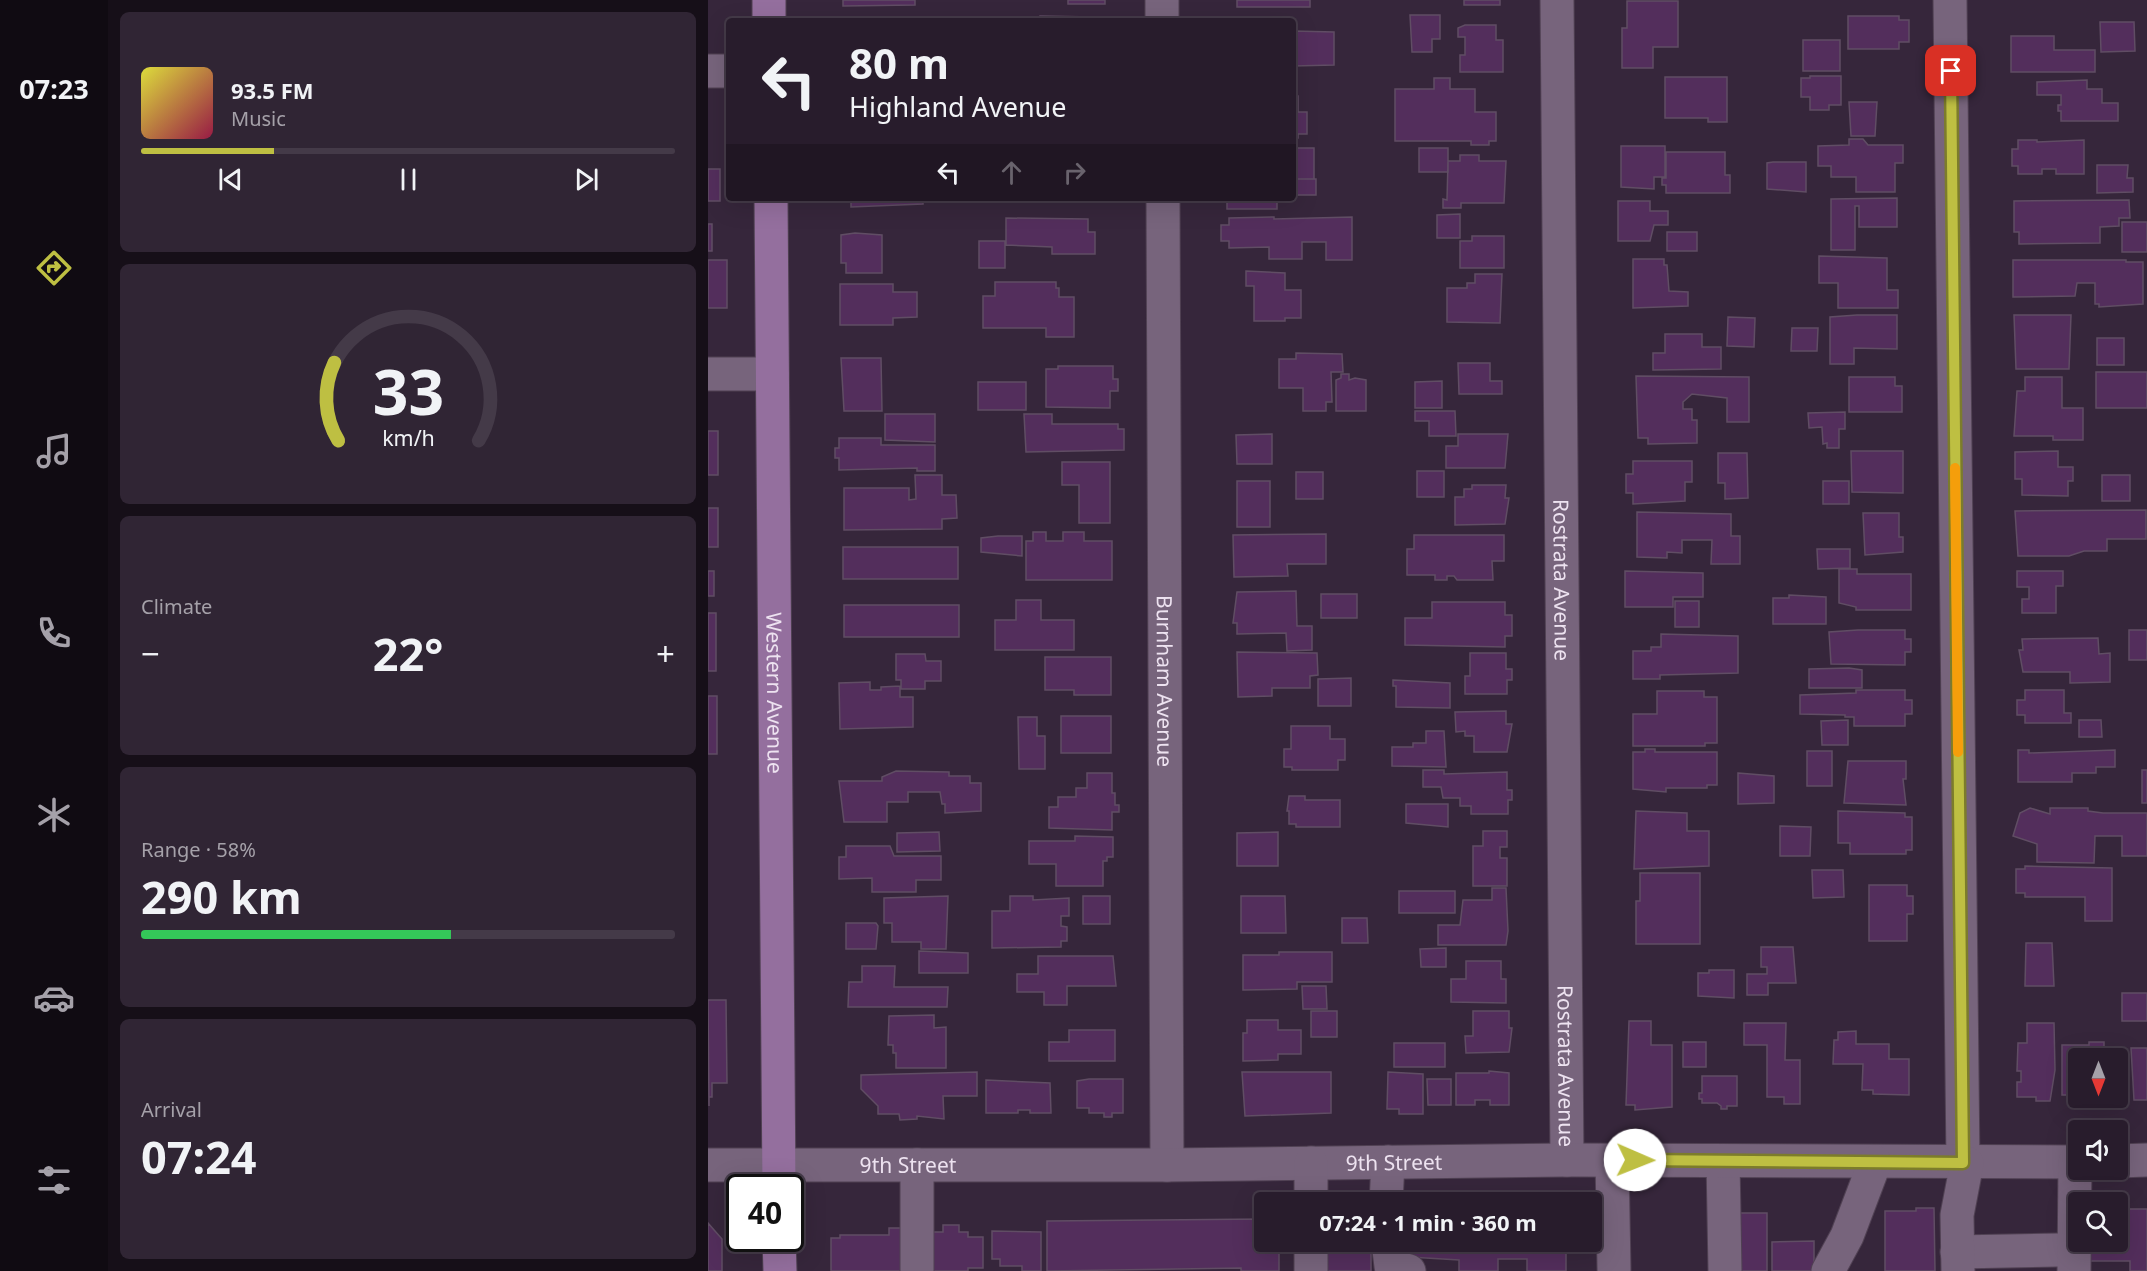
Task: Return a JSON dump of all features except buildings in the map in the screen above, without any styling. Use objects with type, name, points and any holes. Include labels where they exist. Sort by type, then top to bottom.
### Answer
[{"type":"main road","points":[[769,0],[769,18]]},
{"type":"main road","name":"Western Avenue","points":[[771,201],[779,1174]]},
{"type":"main road","points":[[779,1252],[780,1271]]},
{"type":"street","points":[[1162,0],[1162,18]]},
{"type":"street","name":"Rostrata Avenue","points":[[1557,0],[1567,1160]]},
{"type":"street","points":[[1950,0],[1965,1163],[1958,1215],[1958,1262],[2066,1261],[2075,1180]]},
{"type":"street","points":[[708,71],[726,71]]},
{"type":"street","name":"Burnham Avenue","points":[[1163,201],[1167,1165]]},
{"type":"street","points":[[708,374],[772,374]]},
{"type":"street","name":"9th Street","points":[[804,1175],[917,1165],[1167,1165],[1567,1160],[2068,1162]]},
{"type":"street","points":[[1612,1160],[1614,1269]]},
{"type":"street","points":[[2128,1161],[2147,1160]]},
{"type":"street","points":[[1723,1161],[1725,1271]]},
{"type":"street","points":[[1387,1192],[1388,1162]]},
{"type":"street","points":[[1828,1271],[1847,1236],[1875,1162]]},
{"type":"street","points":[[1311,1163],[1311,1192]]},
{"type":"street","name":"9th Street","points":[[708,1165],[761,1174]]},
{"type":"street","points":[[917,1165],[917,1271]]},
{"type":"street","points":[[1311,1252],[1311,1271]]},
{"type":"street","points":[[1389,1252],[1391,1266],[1409,1271]]},
{"type":"slow traffic","points":[[1955,468],[1958,752]]},
{"type":"route","points":[[1635,1160],[1963,1163],[1951,71]]}]
